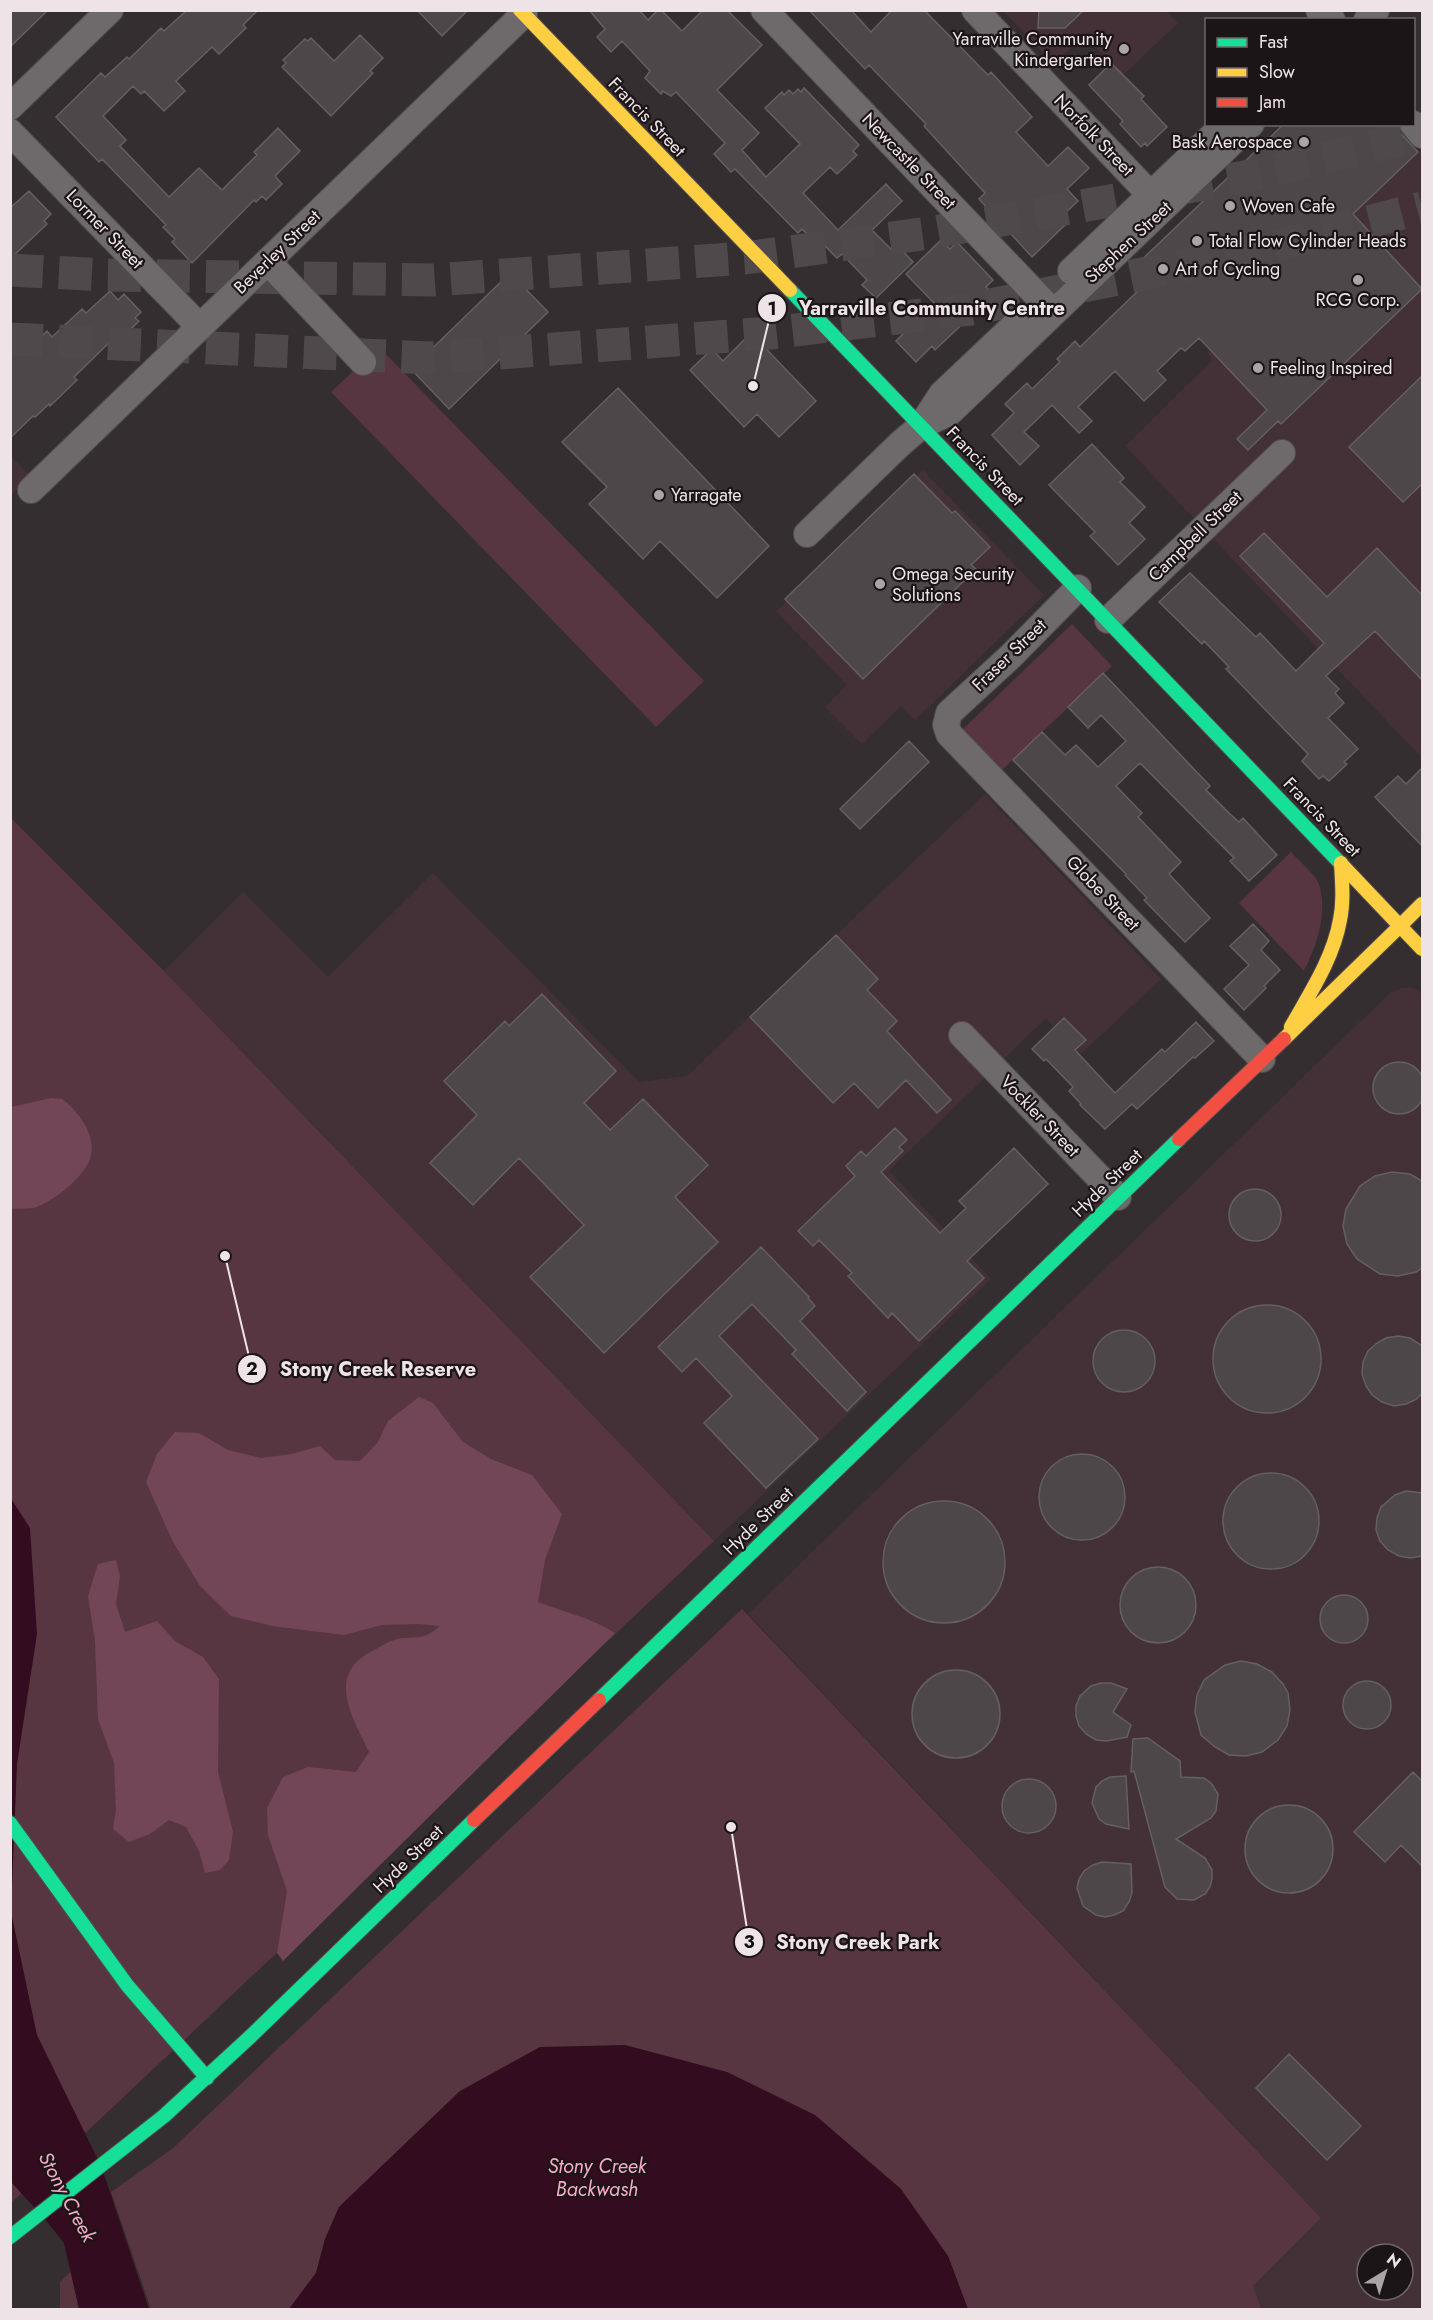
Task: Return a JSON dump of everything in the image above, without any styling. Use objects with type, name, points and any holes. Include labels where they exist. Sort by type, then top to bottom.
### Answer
[{"type":"main road","name":"Francis Street","points":[[522,12],[1078,588],[1422,949]]},
{"type":"main road","points":[[1285,1037],[1325,964],[1334,942],[1342,897],[1341,863]]},
{"type":"main road","name":"Hyde Street","points":[[12,2237],[207,2078],[1422,904]]},
{"type":"main road","points":[[10,1823],[127,1985],[207,2078]]},
{"type":"street","points":[[10,107],[110,10]]},
{"type":"street","name":"Newcastle Street","points":[[764,10],[1048,306]]},
{"type":"street","name":"Norfolk Street","points":[[975,10],[1157,201]]},
{"type":"street","name":"Beverley Street","points":[[31,490],[268,262],[522,12]]},
{"type":"street","name":"Stephen Street","points":[[1157,201],[1223,126]]},
{"type":"street","name":"Stephen Street","points":[[807,534],[921,426],[942,394],[1048,306],[1157,201],[1249,126]]},
{"type":"street","name":"Lormer Street","points":[[10,132],[200,327]]},
{"type":"street","points":[[268,262],[363,362]]},
{"type":"street","name":"Campbell Street","points":[[1108,620],[1282,453]]},
{"type":"street","name":"Fraser Street","points":[[946,725],[949,713],[1011,656],[1078,588]]},
{"type":"street","name":"Globe Street","points":[[946,725],[949,734],[1262,1059]]},
{"type":"street","name":"Vockler Street","points":[[962,1035],[1118,1197]]},
{"type":"shaded area","name":"Yarraville Community Kindergarten","points":[[1003,11],[1166,11],[1178,23],[1123,75],[1084,35],[1054,64]]},
{"type":"shaded area","points":[[1421,150],[1422,758],[1125,446],[1212,361],[1208,353]]},
{"type":"shaded area","points":[[379,347],[704,681],[656,727],[331,392]]},
{"type":"shaded area","points":[[11,456],[30,476],[11,495]]},
{"type":"shaded area","points":[[923,470],[1044,595],[915,720],[901,706],[862,744],[825,707],[847,685],[776,611]]},
{"type":"shaded area","points":[[1072,624],[1112,666],[1002,770],[963,729]]},
{"type":"shaded area","points":[[985,794],[1161,979],[1081,1054],[1046,1018],[889,1171],[991,1279],[714,1541],[164,971],[243,892],[328,977],[433,873],[639,1082],[687,1076]]},
{"type":"shaded area","points":[[11,818],[164,971],[714,1541],[11,2203]]},
{"type":"shaded area","points":[[1291,852],[1315,877],[1321,895],[1320,929],[1304,971],[1239,903]]},
{"type":"shaded area","points":[[1402,988],[1414,988],[1422,994],[1422,2309],[1261,2309],[1252,2287],[1321,2218],[748,1614],[1390,993]]},
{"type":"shaded area","points":[[51,1098],[62,1099],[74,1109],[84,1123],[91,1139],[89,1162],[78,1178],[46,1203],[32,1208],[11,1209],[11,1107]]},
{"type":"shaded area","points":[[419,1397],[433,1403],[463,1442],[491,1459],[532,1475],[562,1514],[545,1560],[538,1602],[587,1619],[615,1633],[283,1961],[277,1953],[287,1891],[268,1835],[267,1808],[283,1777],[308,1767],[356,1772],[369,1752],[356,1725],[347,1698],[346,1685],[349,1672],[358,1661],[372,1651],[397,1639],[424,1636],[440,1626],[382,1625],[344,1635],[272,1626],[231,1616],[200,1586],[173,1542],[146,1482],[157,1454],[175,1432],[199,1433],[228,1450],[261,1458],[292,1454],[320,1446],[335,1460],[360,1461],[378,1442],[388,1421]]},
{"type":"shaded area","points":[[116,1560],[120,1576],[116,1604],[125,1632],[157,1621],[175,1641],[203,1657],[219,1679],[218,1772],[233,1832],[229,1860],[220,1870],[205,1873],[199,1851],[186,1827],[169,1820],[150,1834],[129,1842],[113,1829],[116,1810],[114,1763],[98,1719],[95,1641],[88,1596],[98,1564]]},
{"type":"shaded area","points":[[742,1609],[1321,2218],[1253,2286],[1261,2309],[968,2309],[948,2256],[460,2091],[339,2207],[325,2239],[316,2273],[289,2309],[151,2309],[111,2192],[172,2149]]},
{"type":"shaded area","points":[[71,2271],[79,2309],[60,2309],[60,2282]]},
{"type":"water","name":"Stony Creek","points":[[10,1497],[30,1528],[37,1634],[17,1764],[11,1912],[37,2035],[102,2168],[149,2309],[79,2309],[64,2243],[11,2182]]},
{"type":"water","name":"Stony Creek Backwash","points":[[625,2045],[727,2072],[815,2115],[901,2189],[948,2256],[968,2309],[289,2309],[316,2273],[325,2239],[339,2207],[460,2091],[540,2047]]},
{"type":"building","points":[[10,10],[48,10],[10,47]]},
{"type":"building","points":[[187,10],[258,10],[243,25],[246,28],[219,54],[212,47],[176,81],[185,91],[164,111],[144,91],[141,94],[133,86],[103,116],[126,140],[120,146],[169,197],[199,168],[222,190],[257,155],[254,152],[278,128],[300,151],[275,176],[282,184],[266,200],[262,196],[256,202],[254,200],[192,263],[172,242],[175,239],[163,227],[166,225],[102,159],[99,162],[56,117],[101,73],[105,77],[127,57],[129,59],[161,28],[164,31]]},
{"type":"building","points":[[417,10],[468,10],[442,36]]},
{"type":"building","points":[[589,10],[639,10],[648,20],[658,10],[661,10],[682,31],[703,10],[727,10],[762,45],[717,90],[759,133],[742,150],[766,177],[800,144],[765,108],[782,92],[784,95],[789,90],[793,94],[798,89],[801,92],[804,88],[859,145],[853,151],[857,155],[837,174],[830,167],[803,193],[838,230],[886,184],[902,201],[872,230],[895,253],[900,248],[913,262],[876,298],[862,285],[867,280],[842,254],[837,258],[817,238],[814,241],[802,229],[798,233],[735,169],[731,172],[714,154],[725,143],[676,92],[671,96],[663,91],[661,94],[645,78],[650,71],[622,41],[611,52],[597,37],[605,29]]},
{"type":"building","points":[[809,10],[851,10],[871,32],[892,10],[924,10],[988,75],[991,72],[1032,117],[1016,132],[1048,166],[1068,147],[1089,168],[1067,189],[1078,201],[1060,218],[1066,224],[1032,257],[979,199],[985,193],[924,126],[926,124],[869,65],[865,69]]},
{"type":"building","points":[[1039,10],[1084,10],[1065,28],[1038,28]]},
{"type":"building","points":[[360,35],[383,58],[370,71],[373,73],[331,116],[282,67],[286,63],[283,60],[305,39],[308,41],[311,38],[334,61]]},
{"type":"building","points":[[1111,63],[1144,96],[1141,99],[1167,127],[1147,146],[1145,143],[1141,147],[1120,124],[1123,121],[1089,85]]},
{"type":"building","points":[[1282,126],[1394,126],[1418,152],[1353,214],[1422,289],[1281,424],[1278,421],[1248,450],[1237,439],[1267,410],[1199,338],[1185,351],[1181,348],[1157,371],[1166,380],[1144,401],[1115,371],[1078,407],[1092,421],[1079,433],[1052,405],[1024,432],[1039,446],[1020,465],[992,435],[1014,413],[1005,404],[1027,383],[1032,389],[1060,362],[1057,359],[1075,341],[1080,347],[1146,283],[1132,269]]},
{"type":"building","points":[[29,191],[51,214],[44,221],[47,224],[10,259],[10,208]]},
{"type":"building","points":[[941,240],[950,249],[957,242],[993,280],[986,287],[994,294],[935,350],[932,346],[916,362],[896,341],[934,303],[906,274]]},
{"type":"building","points":[[510,273],[548,312],[449,409],[411,369]]},
{"type":"building","points":[[110,291],[118,300],[124,294],[141,312],[135,318],[139,321],[122,338],[118,334],[74,377],[77,380],[50,406],[49,404],[35,417],[33,416],[10,438],[10,336],[26,351],[47,331],[52,337],[82,309],[86,313]]},
{"type":"building","points":[[751,333],[816,401],[779,437],[757,414],[744,427],[690,370],[712,349],[723,361]]},
{"type":"building","points":[[1422,376],[1422,484],[1403,502],[1349,447]]},
{"type":"building","name":"Yarragate","points":[[618,388],[769,546],[717,598],[660,541],[643,559],[589,504],[607,487],[562,442]]},
{"type":"building","points":[[1092,444],[1124,478],[1120,482],[1145,507],[1129,523],[1145,539],[1118,565],[1090,536],[1095,532],[1049,485]]},
{"type":"building","name":"Omega Security Solutions","points":[[914,474],[952,513],[955,511],[990,547],[971,565],[976,569],[863,679],[785,599]]},
{"type":"building","points":[[1264,533],[1327,597],[1377,548],[1422,595],[1422,680],[1375,631],[1326,676],[1339,689],[1335,693],[1344,703],[1328,718],[1358,749],[1344,762],[1347,764],[1329,781],[1323,776],[1319,779],[1302,761],[1308,754],[1226,669],[1229,667],[1204,641],[1202,644],[1159,602],[1190,573],[1256,637],[1260,633],[1296,671],[1324,643],[1240,556]]},
{"type":"building","points":[[1103,673],[1210,786],[1206,790],[1239,822],[1243,818],[1277,855],[1249,881],[1230,861],[1234,858],[1140,763],[1116,786],[1142,813],[1138,817],[1181,862],[1169,874],[1210,918],[1185,942],[1144,900],[1147,898],[1126,874],[1013,760],[1042,732],[1065,755],[1076,745],[1098,767],[1126,741],[1101,715],[1088,728],[1068,707]]},
{"type":"building","points":[[909,741],[929,762],[860,829],[840,809]]},
{"type":"building","points":[[1422,768],[1422,846],[1375,797],[1398,776],[1406,784]]},
{"type":"building","points":[[1253,924],[1269,941],[1261,950],[1280,970],[1244,1010],[1224,989],[1249,965],[1230,946]]},
{"type":"building","points":[[836,935],[878,979],[867,990],[897,1021],[887,1031],[951,1100],[937,1113],[906,1080],[878,1108],[854,1083],[833,1103],[750,1017]]},
{"type":"building","points":[[542,994],[616,1071],[584,1103],[610,1130],[643,1099],[708,1165],[675,1197],[718,1242],[604,1353],[530,1277],[584,1225],[519,1158],[473,1205],[430,1163],[477,1115],[444,1081],[505,1021],[509,1026]]},
{"type":"building","points":[[1064,1018],[1086,1040],[1075,1050],[1115,1093],[1162,1049],[1165,1052],[1196,1022],[1214,1041],[1195,1058],[1193,1057],[1137,1109],[1132,1104],[1105,1129],[1069,1091],[1073,1087],[1046,1059],[1044,1061],[1032,1049]]},
{"type":"building","points":[[1394,1062],[1404,1062],[1413,1066],[1421,1074],[1425,1088],[1421,1102],[1413,1110],[1404,1114],[1394,1114],[1385,1110],[1377,1102],[1373,1093],[1373,1083],[1377,1074],[1385,1066]]},
{"type":"building","points":[[895,1128],[907,1140],[899,1147],[903,1151],[881,1172],[940,1233],[966,1208],[959,1201],[1014,1148],[1048,1184],[967,1261],[984,1278],[919,1341],[892,1313],[888,1318],[848,1276],[852,1273],[819,1240],[813,1246],[798,1231],[855,1176],[846,1166],[861,1151],[866,1156]]},
{"type":"building","points":[[1392,1172],[1410,1174],[1422,1181],[1422,1268],[1416,1272],[1398,1276],[1380,1274],[1357,1259],[1347,1244],[1343,1226],[1346,1209],[1360,1186],[1375,1176]]},
{"type":"building","points":[[1250,1189],[1260,1189],[1274,1196],[1281,1215],[1274,1234],[1260,1241],[1250,1241],[1240,1237],[1233,1230],[1229,1220],[1229,1210],[1233,1200],[1240,1193]]},
{"type":"building","points":[[761,1247],[815,1306],[800,1321],[866,1392],[847,1411],[792,1354],[796,1350],[752,1304],[719,1336],[818,1439],[766,1488],[704,1423],[732,1396],[696,1358],[682,1372],[658,1347]]},
{"type":"building","points":[[1267,1305],[1288,1309],[1305,1321],[1317,1338],[1321,1359],[1317,1380],[1305,1397],[1288,1409],[1267,1413],[1246,1409],[1229,1397],[1217,1380],[1213,1359],[1217,1338],[1229,1321],[1246,1309]]},
{"type":"building","points":[[1124,1330],[1141,1335],[1146,1339],[1150,1344],[1155,1361],[1150,1378],[1146,1383],[1141,1387],[1124,1392],[1107,1387],[1102,1383],[1098,1378],[1093,1361],[1098,1344],[1102,1339],[1107,1335]]},
{"type":"building","points":[[1398,1336],[1410,1338],[1422,1346],[1422,1393],[1417,1399],[1394,1406],[1372,1395],[1362,1374],[1363,1362],[1368,1351],[1386,1338]]},
{"type":"building","points":[[1082,1454],[1106,1461],[1118,1473],[1125,1497],[1118,1521],[1106,1533],[1082,1540],[1058,1533],[1046,1521],[1039,1497],[1046,1473],[1058,1461]]},
{"type":"building","points":[[1271,1473],[1289,1477],[1305,1487],[1315,1503],[1319,1521],[1315,1539],[1305,1555],[1289,1565],[1271,1569],[1253,1565],[1237,1555],[1227,1539],[1223,1521],[1227,1503],[1237,1487],[1253,1477]]},
{"type":"building","points":[[1406,1491],[1422,1493],[1422,1556],[1410,1558],[1399,1556],[1388,1550],[1380,1541],[1376,1530],[1381,1507],[1395,1495]]},
{"type":"building","points":[[944,1501],[967,1506],[978,1511],[987,1519],[995,1528],[1000,1539],[1005,1562],[1000,1585],[995,1596],[987,1605],[978,1613],[967,1618],[944,1623],[921,1618],[910,1613],[901,1605],[893,1596],[888,1585],[883,1562],[888,1539],[893,1528],[901,1519],[910,1511],[921,1506]]},
{"type":"building","points":[[1158,1567],[1172,1570],[1185,1578],[1193,1591],[1196,1605],[1193,1619],[1185,1632],[1172,1640],[1158,1643],[1144,1640],[1131,1632],[1123,1619],[1120,1605],[1123,1591],[1131,1578],[1144,1570]]},
{"type":"building","points":[[1344,1595],[1361,1602],[1368,1619],[1361,1636],[1344,1643],[1327,1636],[1320,1619],[1327,1602]]},
{"type":"building","points":[[1241,1661],[1257,1664],[1272,1672],[1288,1693],[1290,1710],[1287,1726],[1278,1740],[1262,1752],[1246,1756],[1229,1755],[1201,1735],[1195,1712],[1197,1695],[1204,1680],[1225,1665]]},
{"type":"building","points":[[956,1670],[981,1677],[993,1689],[1000,1714],[993,1739],[981,1751],[956,1758],[931,1751],[919,1739],[912,1714],[919,1689],[931,1677]]},
{"type":"building","points":[[1367,1681],[1384,1688],[1391,1705],[1384,1722],[1367,1729],[1350,1722],[1343,1705],[1350,1688]]},
{"type":"building","points":[[1111,1683],[1127,1689],[1113,1712],[1131,1725],[1127,1737],[1106,1741],[1096,1740],[1079,1726],[1076,1706],[1080,1696],[1091,1686]]},
{"type":"building","points":[[1148,1738],[1180,1761],[1181,1777],[1204,1778],[1211,1783],[1218,1794],[1216,1811],[1211,1818],[1176,1839],[1205,1858],[1212,1870],[1210,1887],[1205,1894],[1194,1900],[1177,1899],[1165,1887],[1134,1771],[1131,1772],[1133,1739]]},
{"type":"building","points":[[1413,1772],[1422,1781],[1422,1866],[1401,1845],[1385,1862],[1354,1832]]},
{"type":"building","points":[[1126,1776],[1129,1829],[1106,1824],[1099,1819],[1092,1803],[1096,1787],[1102,1781],[1110,1777]]},
{"type":"building","points":[[1024,1779],[1034,1779],[1044,1783],[1052,1791],[1056,1806],[1052,1821],[1044,1829],[1034,1833],[1024,1833],[1014,1829],[1006,1821],[1002,1811],[1002,1801],[1006,1791],[1014,1783]]},
{"type":"building","points":[[1280,1805],[1298,1805],[1314,1812],[1326,1824],[1333,1840],[1333,1858],[1326,1874],[1314,1886],[1298,1893],[1280,1893],[1264,1886],[1252,1874],[1245,1858],[1245,1840],[1252,1824],[1264,1812]]},
{"type":"building","points":[[1102,1862],[1131,1864],[1132,1893],[1129,1902],[1123,1911],[1105,1917],[1096,1915],[1083,1906],[1077,1888],[1084,1871]]},
{"type":"building","points":[[1289,2054],[1361,2126],[1327,2160],[1256,2088]]},
{"type":"tunnel","points":[[10,270],[106,275],[433,280],[745,258],[929,233],[1250,176],[1422,134]]},
{"type":"tunnel","points":[[10,339],[431,358],[771,333],[971,309],[1269,248],[1422,208]]},
{"type":"traffic: fast","points":[[790,290],[1344,867]]},
{"type":"traffic: fast","points":[[599,1700],[1179,1139]]},
{"type":"traffic: fast","points":[[10,2237],[164,2116],[251,2036],[474,1820]]},
{"type":"traffic: fast","points":[[10,1823],[127,1985],[207,2078]]},
{"type":"traffic: slow","points":[[520,10],[790,290]]},
{"type":"traffic: slow","points":[[1291,1027],[1320,975],[1337,934],[1342,906],[1341,863]]},
{"type":"traffic: slow","points":[[1344,867],[1400,926],[1422,904]]},
{"type":"traffic: slow","points":[[1284,1039],[1400,926],[1422,949]]},
{"type":"traffic: jam","points":[[1179,1139],[1284,1039]]},
{"type":"traffic: jam","points":[[474,1820],[599,1700]]},
{"type":"place","name":"Yarraville Community Kindergarten","points":[[1124,49]]},
{"type":"place","name":"Bask Aerospace","points":[[1304,142]]},
{"type":"place","name":"Woven Cafe","points":[[1230,206]]},
{"type":"place","name":"Total Flow Cylinder Heads","points":[[1197,241]]},
{"type":"place","name":"Art of Cycling","points":[[1163,269]]},
{"type":"place","name":"RCG Corp.","points":[[1358,280]]},
{"type":"place","name":"Feeling Inspired","points":[[1258,368]]},
{"type":"place","name":"Yarraville Community Centre","points":[[753,386]]},
{"type":"place","name":"Yarragate","points":[[659,495]]},
{"type":"place","name":"Omega Security Solutions","points":[[880,584]]},
{"type":"place","name":"Stony Creek Reserve","points":[[225,1256]]},
{"type":"place","name":"Stony Creek Park","points":[[731,1827]]}]
